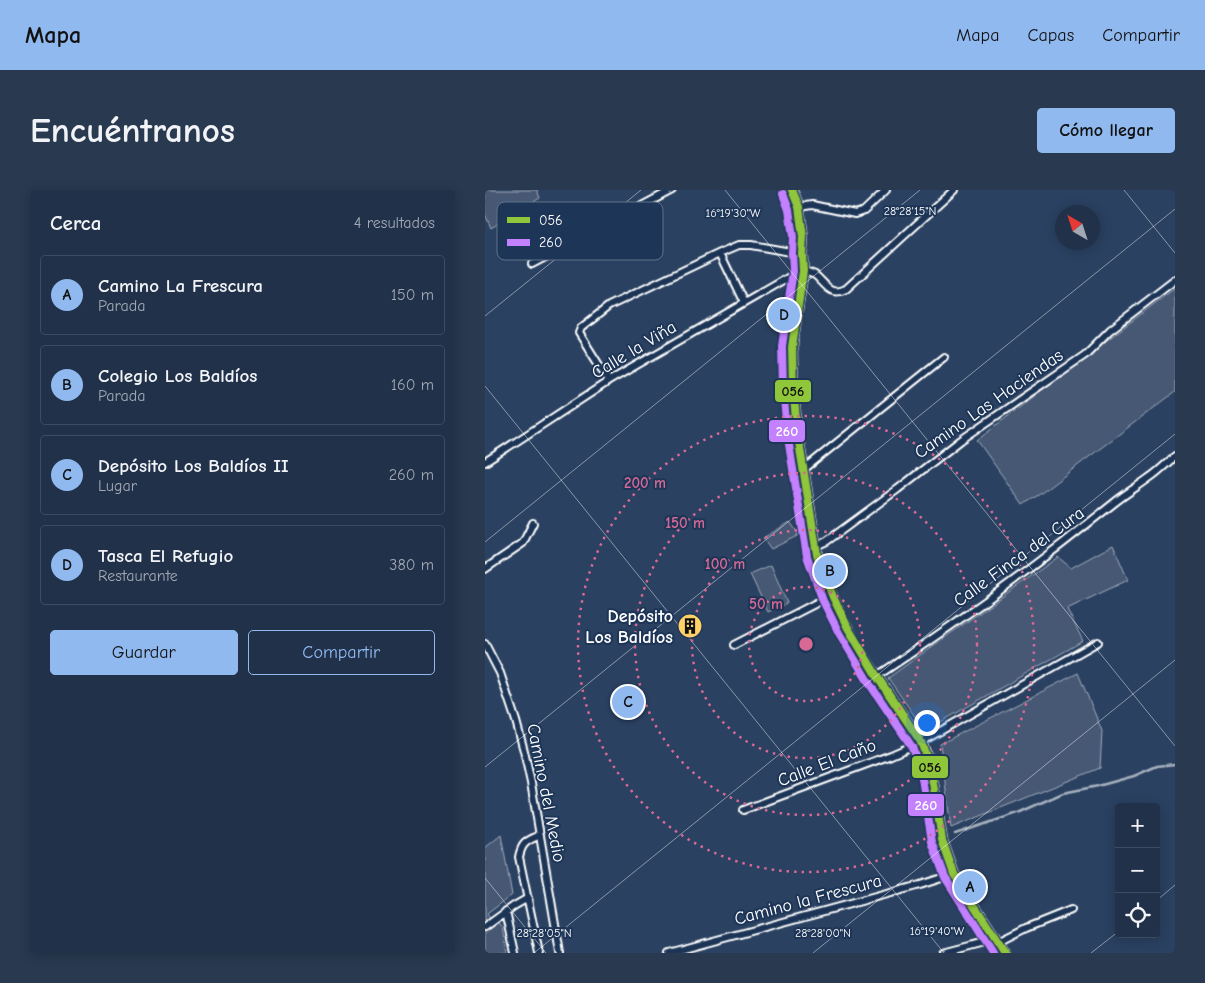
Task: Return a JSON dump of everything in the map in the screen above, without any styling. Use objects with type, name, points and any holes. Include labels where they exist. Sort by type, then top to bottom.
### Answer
[{"type":"main road","points":[[792,190],[799,207],[803,237],[803,271],[792,348],[793,388],[797,430],[817,554],[823,574],[853,638],[921,742],[931,770],[942,840],[954,874],[1005,953]]},
{"type":"street","points":[[649,202],[672,190]]},
{"type":"street","points":[[799,207],[812,205],[855,214],[863,211],[886,190]]},
{"type":"street","points":[[803,271],[814,275],[834,292],[846,289],[954,190]]},
{"type":"street","points":[[609,381],[579,333],[581,328],[609,306],[739,245],[751,245],[802,254]]},
{"type":"street","points":[[720,253],[743,302]]},
{"type":"street","points":[[532,264],[540,260]]},
{"type":"street","name":"Calle la Viña","points":[[485,462],[609,381],[743,302],[803,271]]},
{"type":"street","name":"Camino Las Haciendas","points":[[815,546],[827,541],[899,489],[961,440],[1085,355],[1110,330],[1175,280]]},
{"type":"street","points":[[803,470],[944,358]]},
{"type":"street","name":"Calle Finca del Cura","points":[[877,676],[1008,585],[1149,478],[1175,456]]},
{"type":"street","points":[[485,569],[523,543],[533,523]]},
{"type":"street","points":[[733,645],[832,595]]},
{"type":"street","name":"Calle El Caño","points":[[743,810],[921,742],[1098,642]]},
{"type":"street","name":"Camino del Medio","points":[[485,644],[499,673],[525,751],[560,953]]},
{"type":"street","points":[[539,953],[519,857],[523,844],[540,835]]},
{"type":"street","name":"Camino la Frescura","points":[[669,953],[920,885],[954,874]]},
{"type":"street","points":[[485,927],[506,911],[529,898]]},
{"type":"street","points":[[943,953],[997,940],[1071,910]]},
{"type":"street","points":[[506,911],[515,953]]},
{"type":"shaded area","points":[[485,190],[537,190],[540,198],[533,202],[497,202],[497,224],[491,228],[485,214]]},
{"type":"shaded area","points":[[1175,288],[1175,392],[1023,505],[977,440]]},
{"type":"shaded area","points":[[790,522],[798,533],[797,536],[771,549],[763,538]]},
{"type":"shaded area","points":[[1113,545],[1128,580],[1067,609],[1083,641],[925,731],[888,678],[1058,557],[1071,568]]},
{"type":"shaded area","points":[[771,565],[787,603],[768,612],[750,574]]},
{"type":"shaded area","points":[[1078,673],[1102,731],[1100,768],[951,828],[940,744]]},
{"type":"shaded area","points":[[501,835],[512,895],[487,914],[494,924],[499,923],[503,927],[507,953],[485,953],[485,848]]},
{"type":"waterway","points":[[955,834],[1018,813],[1063,793],[1134,776],[1157,766],[1175,764]]},
{"type":"transit line","name":"056","points":[[792,190],[799,207],[803,237],[803,271],[792,347],[793,388],[797,430],[817,554],[833,597],[848,628],[878,678],[921,742],[931,770],[942,840],[954,874],[1005,953]]},
{"type":"transit line","name":"260","points":[[783,194],[789,210],[793,237],[793,271],[782,346],[783,389],[787,432],[807,556],[823,601],[839,633],[869,683],[912,747],[921,772],[932,842],[945,877],[993,953]]},
{"type":"place","name":"Tasca El Refugio","points":[[784,315]]},
{"type":"place","name":"Colegio Los Baldíos","points":[[830,571]]},
{"type":"place","name":"Depósito Los Baldíos","points":[[690,626]]},
{"type":"place","name":"Depósito Los Baldíos II","points":[[628,702]]},
{"type":"place","name":"Camino La Frescura","points":[[970,887]]}]
